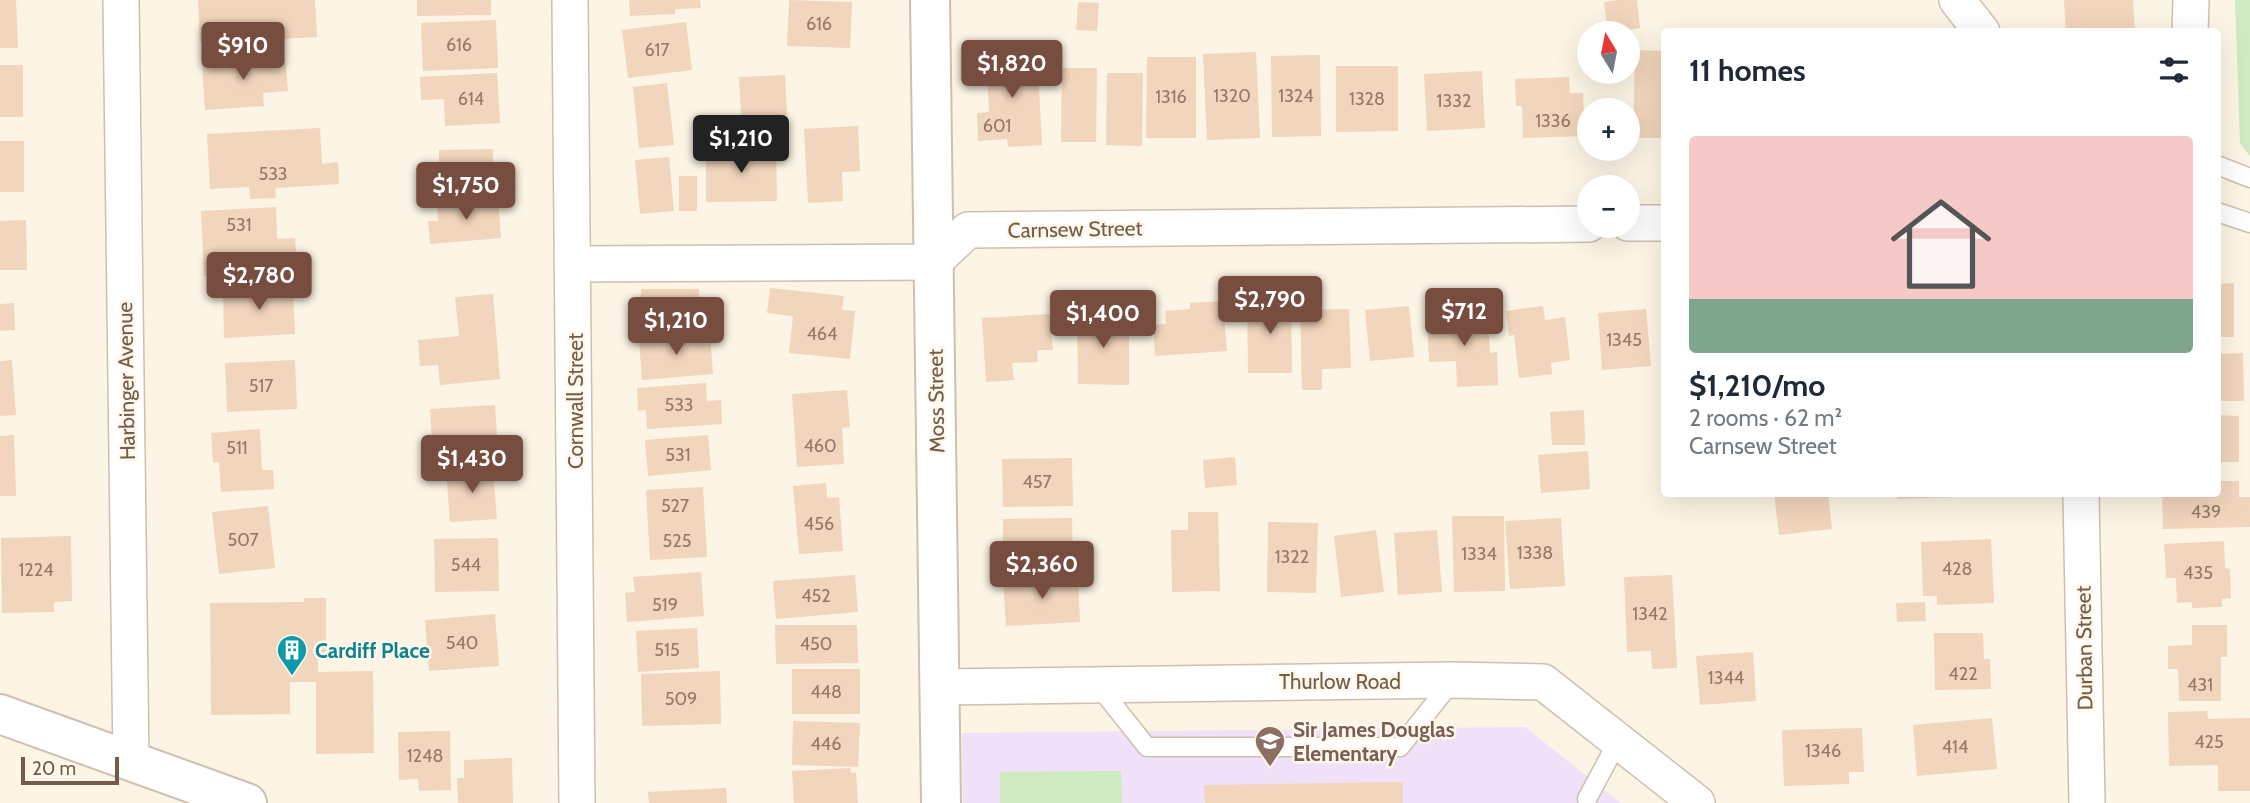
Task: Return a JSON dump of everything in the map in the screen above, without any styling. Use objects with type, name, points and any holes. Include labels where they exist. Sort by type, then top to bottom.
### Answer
[{"type":"street","name":"Harbinger Avenue","points":[[121,0],[131,761]]},
{"type":"street","name":"Cornwall Street","points":[[570,0],[577,803]]},
{"type":"street","name":"Moss Street","points":[[930,0],[941,803]]},
{"type":"street","points":[[1956,0],[1979,28]]},
{"type":"street","points":[[2190,28],[2191,0]]},
{"type":"street","points":[[1640,223],[1661,223]]},
{"type":"street","name":"Carnsew Street","points":[[934,262],[968,230],[1577,224]]},
{"type":"street","points":[[574,264],[934,262]]},
{"type":"street","name":"Durban Street","points":[[2081,497],[2087,803]]},
{"type":"street","name":"Thurlow Road","points":[[940,687],[1453,680],[1543,682],[1697,803]]},
{"type":"street","points":[[0,714],[247,803]]},
{"type":"lane","points":[[2221,167],[2250,178]]},
{"type":"lane","points":[[2221,213],[2250,223]]},
{"type":"lane","points":[[1096,683],[1147,747],[1400,747],[1453,680]]},
{"type":"lane","points":[[1587,799],[1618,741]]},
{"type":"shaded area","name":"Sir James Douglas Elementary","points":[[1525,727],[1621,803],[963,803],[962,733]]},
{"type":"green space","points":[[2235,0],[2250,0],[2250,156],[2240,144]]},
{"type":"green space","points":[[1121,771],[1122,803],[1000,803],[1000,772]]},
{"type":"building","points":[[0,0],[16,0],[18,48],[0,48]]},
{"type":"building","points":[[198,0],[315,0],[317,37],[200,43]]},
{"type":"building","points":[[417,0],[491,0],[491,15],[417,16]]},
{"type":"building","points":[[629,0],[700,0],[701,8],[675,9],[675,14],[630,16]]},
{"type":"building","points":[[789,0],[852,2],[850,48],[787,46]]},
{"type":"building","points":[[1637,0],[1639,21],[1606,21],[1604,2]]},
{"type":"building","points":[[2064,0],[2133,0],[2135,28],[2066,28]]},
{"type":"building","points":[[1078,2],[1099,3],[1097,31],[1076,30]]},
{"type":"building","points":[[496,20],[498,68],[423,71],[421,23]]},
{"type":"building","points":[[686,22],[692,70],[628,78],[622,30]]},
{"type":"building","points":[[1640,50],[1661,51],[1661,138],[1640,138],[1640,98],[1634,98],[1634,84],[1640,84]]},
{"type":"building","points":[[1037,51],[1042,145],[1008,147],[1007,139],[978,141],[977,113],[989,112],[987,70],[982,70],[981,54]]},
{"type":"building","points":[[1256,52],[1260,138],[1207,140],[1203,54]]},
{"type":"building","points":[[1320,55],[1321,136],[1272,137],[1271,56]]},
{"type":"building","points":[[285,57],[288,91],[263,93],[264,106],[205,110],[202,63]]},
{"type":"building","points":[[1147,57],[1196,57],[1196,138],[1146,138]]},
{"type":"building","points":[[0,65],[23,65],[23,117],[0,117]]},
{"type":"building","points":[[1336,66],[1398,66],[1398,131],[1336,132]]},
{"type":"building","points":[[1062,68],[1097,68],[1096,142],[1061,142]]},
{"type":"building","points":[[1482,71],[1485,128],[1427,131],[1424,74]]},
{"type":"building","points":[[497,73],[500,123],[445,126],[444,99],[421,100],[420,77]]},
{"type":"building","points":[[1107,73],[1143,73],[1142,146],[1106,145]]},
{"type":"building","points":[[785,75],[787,115],[741,116],[739,77]]},
{"type":"building","points":[[1569,77],[1570,93],[1583,93],[1583,98],[1577,98],[1577,136],[1523,138],[1522,106],[1516,106],[1515,79]]},
{"type":"building","points":[[667,83],[674,145],[639,148],[633,87]]},
{"type":"building","points":[[858,126],[860,171],[842,172],[843,201],[808,203],[804,129]]},
{"type":"building","points":[[320,128],[322,164],[338,162],[339,184],[275,188],[276,198],[250,199],[249,187],[210,189],[207,134]]},
{"type":"building","points":[[0,141],[24,141],[24,192],[0,192]]},
{"type":"building","points":[[493,149],[493,191],[439,191],[439,150]]},
{"type":"building","points":[[776,149],[777,201],[706,202],[706,150]]},
{"type":"building","points":[[669,157],[674,211],[640,214],[635,160]]},
{"type":"building","points":[[679,176],[697,176],[697,211],[679,211]]},
{"type":"building","points":[[498,199],[501,238],[430,244],[428,221],[438,221],[437,204]]},
{"type":"building","points":[[276,207],[277,239],[295,238],[297,263],[278,264],[278,271],[204,276],[201,211]]},
{"type":"building","points":[[26,220],[27,270],[0,270],[0,221]]},
{"type":"building","points":[[2234,283],[2234,337],[2221,337],[2221,284]]},
{"type":"building","points":[[293,286],[295,334],[224,338],[223,290]]},
{"type":"building","points":[[770,288],[844,296],[842,310],[855,311],[850,359],[789,353],[793,316],[767,313]]},
{"type":"building","points":[[641,289],[699,289],[699,302],[710,303],[710,330],[641,330]]},
{"type":"building","points":[[493,294],[500,379],[440,385],[438,365],[420,366],[418,340],[459,336],[455,297]]},
{"type":"building","points":[[1247,299],[1291,299],[1292,373],[1248,373]]},
{"type":"building","points":[[1223,301],[1227,351],[1155,356],[1153,325],[1166,324],[1165,311],[1190,309],[1190,303]]},
{"type":"building","points":[[14,303],[15,330],[0,331],[0,304]]},
{"type":"building","points":[[1409,306],[1414,357],[1370,361],[1365,310]]},
{"type":"building","points":[[1543,306],[1545,320],[1565,317],[1570,360],[1551,363],[1552,374],[1519,378],[1514,335],[1509,336],[1506,311]]},
{"type":"building","points":[[1349,309],[1351,368],[1322,369],[1322,390],[1302,390],[1300,310]]},
{"type":"building","points":[[1646,309],[1651,366],[1602,370],[1598,313]]},
{"type":"building","points":[[1050,314],[1053,350],[1037,350],[1038,362],[1012,363],[1014,380],[986,382],[982,318]]},
{"type":"building","points":[[1077,315],[1129,315],[1129,385],[1078,384]]},
{"type":"building","points":[[1488,315],[1490,353],[1497,352],[1498,385],[1457,387],[1456,361],[1429,362],[1427,318]]},
{"type":"building","points":[[710,334],[713,374],[642,380],[639,339]]},
{"type":"building","points":[[2243,353],[2244,401],[2221,401],[2221,354]]},
{"type":"building","points":[[12,360],[16,415],[0,416],[0,361]]},
{"type":"building","points":[[295,360],[297,409],[227,412],[225,363]]},
{"type":"building","points":[[706,383],[707,401],[721,400],[722,424],[647,429],[646,410],[638,411],[637,388]]},
{"type":"building","points":[[847,390],[850,427],[842,428],[844,464],[797,467],[792,394]]},
{"type":"building","points":[[495,405],[498,452],[447,455],[446,441],[432,441],[430,409]]},
{"type":"building","points":[[1584,410],[1585,445],[1552,445],[1550,412]]},
{"type":"building","points":[[2221,415],[2239,416],[2239,462],[2221,462]]},
{"type":"building","points":[[260,429],[262,470],[273,470],[274,489],[221,492],[219,462],[213,463],[211,433]]},
{"type":"building","points":[[14,435],[16,496],[0,496],[0,436]]},
{"type":"building","points":[[708,435],[711,470],[648,476],[645,440]]},
{"type":"building","points":[[1588,451],[1590,489],[1541,493],[1538,455]]},
{"type":"building","points":[[1235,457],[1237,485],[1205,488],[1203,460]]},
{"type":"building","points":[[1072,458],[1073,506],[1003,507],[1002,459]]},
{"type":"building","points":[[493,468],[497,519],[450,522],[446,471]]},
{"type":"building","points":[[2221,481],[2239,481],[2239,497],[2250,497],[2250,527],[2163,529],[2162,497],[2221,497]]},
{"type":"building","points":[[826,483],[827,498],[839,497],[843,551],[799,554],[793,486]]},
{"type":"building","points":[[703,487],[707,557],[650,560],[646,490]]},
{"type":"building","points":[[1774,497],[1828,497],[1832,529],[1779,535]]},
{"type":"building","points":[[1897,497],[1958,497],[1897,499]]},
{"type":"building","points":[[268,506],[275,568],[219,574],[212,512]]},
{"type":"building","points":[[1188,512],[1218,512],[1220,591],[1172,592],[1171,530],[1188,530]]},
{"type":"building","points":[[1452,516],[1504,516],[1505,591],[1454,592]]},
{"type":"building","points":[[1072,518],[1073,566],[1003,566],[1003,519]]},
{"type":"building","points":[[1561,518],[1565,586],[1510,589],[1505,521]]},
{"type":"building","points":[[1268,522],[1318,523],[1316,593],[1267,592]]},
{"type":"building","points":[[1376,530],[1384,592],[1341,597],[1334,536]]},
{"type":"building","points":[[1437,530],[1442,592],[1398,595],[1394,533]]},
{"type":"building","points":[[71,536],[72,601],[54,602],[54,612],[2,613],[1,538]]},
{"type":"building","points":[[498,538],[499,591],[435,592],[434,539]]},
{"type":"building","points":[[1991,539],[1994,603],[1937,605],[1937,596],[1923,596],[1921,542]]},
{"type":"building","points":[[2224,541],[2225,568],[2230,569],[2231,598],[2222,599],[2222,607],[2192,608],[2192,602],[2177,603],[2176,578],[2166,578],[2164,544]]},
{"type":"building","points":[[701,572],[704,616],[627,622],[625,593],[635,592],[633,577]]},
{"type":"building","points":[[855,575],[858,612],[776,619],[773,581]]},
{"type":"building","points":[[1672,575],[1677,668],[1652,669],[1651,651],[1627,652],[1624,577]]},
{"type":"building","points":[[1078,576],[1080,622],[1006,626],[1003,580]]},
{"type":"building","name":"Cardiff Place","points":[[304,598],[326,598],[326,652],[318,652],[318,672],[373,671],[374,753],[316,754],[316,682],[290,682],[290,714],[211,715],[210,603],[304,602]]},
{"type":"building","points":[[1925,602],[1926,621],[1897,622],[1896,603]]},
{"type":"building","points":[[495,614],[499,666],[429,671],[425,620]]},
{"type":"building","points":[[775,625],[857,625],[858,663],[776,664]]},
{"type":"building","points":[[2192,625],[2227,625],[2227,657],[2221,657],[2221,701],[2179,701],[2178,669],[2168,669],[2168,646],[2192,645]]},
{"type":"building","points":[[697,628],[699,668],[638,672],[636,631]]},
{"type":"building","points":[[1934,633],[1983,633],[1984,659],[1990,659],[1991,689],[1935,690]]},
{"type":"building","points":[[1753,652],[1756,701],[1700,705],[1696,656]]},
{"type":"building","points":[[792,669],[860,669],[860,714],[792,714]]},
{"type":"building","points":[[720,671],[721,724],[642,726],[641,674]]},
{"type":"building","points":[[2207,711],[2208,719],[2250,718],[2250,791],[2218,791],[2218,765],[2169,766],[2168,712]]},
{"type":"building","points":[[1992,718],[1997,769],[1917,776],[1913,725]]},
{"type":"building","points":[[793,721],[860,723],[858,767],[792,765]]},
{"type":"building","points":[[1862,728],[1864,772],[1849,772],[1849,784],[1784,786],[1782,730]]},
{"type":"building","points":[[450,731],[451,790],[419,791],[418,779],[399,780],[398,732]]},
{"type":"building","points":[[512,758],[513,803],[458,803],[457,778],[464,778],[464,760]]},
{"type":"building","points":[[850,768],[851,773],[856,773],[858,803],[794,803],[792,771]]},
{"type":"building","points":[[1403,782],[1403,803],[1205,803],[1204,785]]},
{"type":"building","points":[[726,788],[727,803],[649,803],[648,792]]},
{"type":"place","name":"Cardiff Place","points":[[292,677]]},
{"type":"place","name":"Sir James Douglas Elementary","points":[[1270,768]]}]
